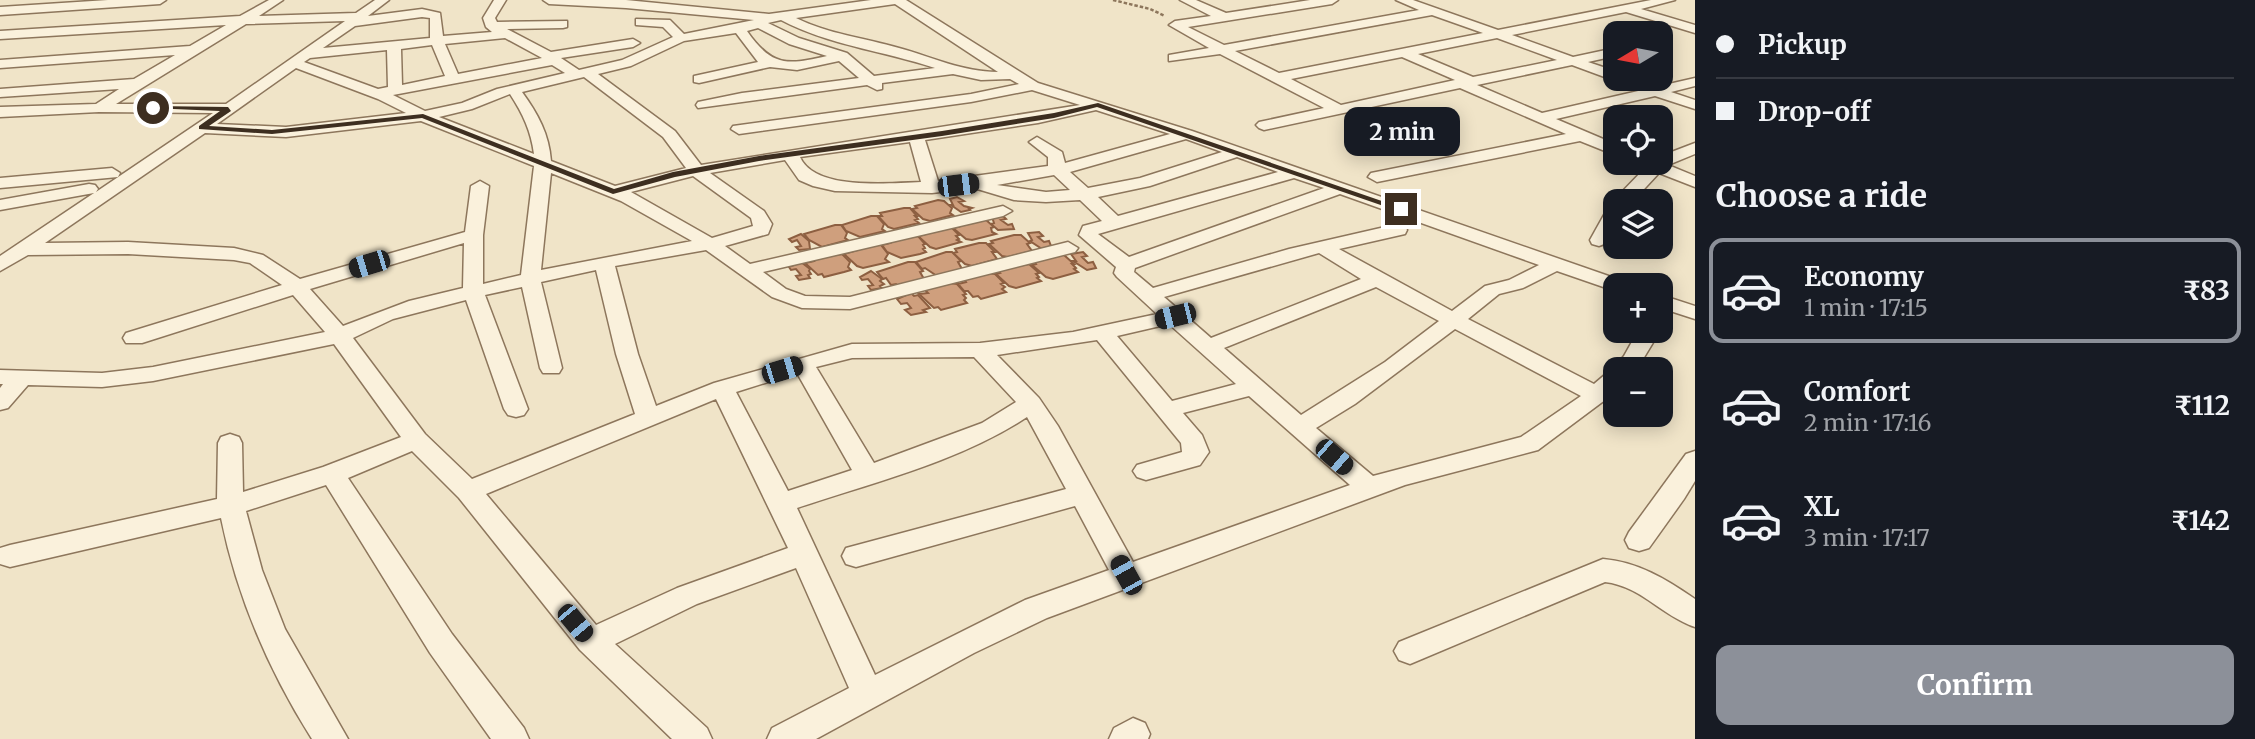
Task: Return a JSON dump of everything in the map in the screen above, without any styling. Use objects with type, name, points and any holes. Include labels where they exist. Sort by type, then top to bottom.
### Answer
[{"type":"street","points":[[1,36],[47,0]]},
{"type":"street","points":[[0,11],[160,0]]},
{"type":"street","points":[[99,108],[277,0]]},
{"type":"street","points":[[11,249],[202,128],[351,18],[365,0]]},
{"type":"street","points":[[0,265],[11,249],[112,173],[208,108],[383,0]]},
{"type":"street","points":[[0,402],[11,378],[127,378],[340,336],[406,308],[604,262],[710,244],[761,230],[763,223],[758,215],[697,171],[669,134],[583,74],[499,32],[489,18],[500,0]]},
{"type":"street","points":[[549,0],[626,4],[764,21],[794,41],[842,56],[871,79],[895,107]]},
{"type":"street","points":[[202,128],[286,132],[423,116],[638,58],[681,38],[740,29],[785,17],[897,0],[951,70]]},
{"type":"street","points":[[1186,0],[1224,17]]},
{"type":"street","points":[[1175,25],[1332,0]]},
{"type":"street","points":[[1402,0],[1603,72]]},
{"type":"street","points":[[1599,0],[1695,29]]},
{"type":"street","points":[[1276,78],[1669,0]]},
{"type":"street","points":[[712,3],[733,1]]},
{"type":"street","points":[[1174,58],[1434,12]]},
{"type":"street","points":[[1,36],[243,20],[432,14],[436,16],[437,41],[454,80]]},
{"type":"street","points":[[785,17],[811,29],[870,44],[935,46],[1012,75],[1033,86],[1186,134],[1603,280]]},
{"type":"street","points":[[640,22],[666,23],[681,38]]},
{"type":"street","points":[[300,58],[563,24]]},
{"type":"street","points":[[1175,25],[1338,109]]},
{"type":"street","points":[[740,29],[758,55],[771,63]]},
{"type":"street","points":[[376,94],[454,80],[584,49],[633,43]]},
{"type":"street","points":[[699,79],[771,63],[791,65],[842,56],[870,44]]},
{"type":"street","points":[[394,46],[395,90]]},
{"type":"street","points":[[0,64],[195,49]]},
{"type":"street","points":[[1405,54],[1540,118],[1603,144]]},
{"type":"street","points":[[1264,125],[1603,55]]},
{"type":"street","points":[[300,58],[423,116],[613,192],[710,244],[779,293],[802,302],[850,303],[1068,248]]},
{"type":"street","points":[[703,105],[742,97],[951,70],[987,77],[1012,75]]},
{"type":"street","points":[[1673,86],[1695,82]]},
{"type":"street","points":[[0,93],[137,83]]},
{"type":"street","points":[[739,129],[1033,86]]},
{"type":"street","points":[[514,90],[526,104],[535,122],[545,165],[531,279],[551,368]]},
{"type":"street","points":[[1540,118],[1651,91]]},
{"type":"street","points":[[1658,91],[1695,105]]},
{"type":"street","points":[[476,138],[477,102]]},
{"type":"street","points":[[931,103],[934,114],[924,136],[933,188]]},
{"type":"street","points":[[613,192],[697,171],[791,153],[1054,116],[1098,105]]},
{"type":"street","points":[[0,112],[99,108],[228,109]]},
{"type":"street","points":[[791,153],[794,164],[803,175],[819,183],[881,188],[933,188],[1057,169],[1129,152],[1186,134]]},
{"type":"street","points":[[1377,177],[1581,136]]},
{"type":"street","points":[[1037,142],[1056,155],[1057,169],[1115,223]]},
{"type":"street","points":[[1673,156],[1695,148]]},
{"type":"street","points":[[973,183],[998,192],[1027,195],[1084,194],[1138,184],[1237,152]]},
{"type":"street","points":[[1126,265],[1088,235],[1090,230],[1296,172]]},
{"type":"street","points":[[1673,172],[1695,183]]},
{"type":"street","points":[[0,183],[112,173]]},
{"type":"street","points":[[1633,189],[1645,175]]},
{"type":"street","points":[[480,186],[474,235],[473,292],[516,409]]},
{"type":"street","points":[[1126,265],[1341,188]]},
{"type":"street","points":[[0,205],[89,189]]},
{"type":"street","points":[[1149,295],[1398,230],[1375,218],[1367,197]]},
{"type":"street","points":[[748,270],[1003,211]]},
{"type":"street","points":[[1599,240],[1603,232]]},
{"type":"street","points":[[134,338],[296,286],[474,235]]},
{"type":"street","points":[[11,249],[94,247],[234,254],[256,259],[296,286],[340,336],[416,440],[468,491],[590,641],[695,739]]},
{"type":"street","points":[[1324,248],[1453,321],[1603,385]]},
{"type":"street","points":[[604,262],[627,355],[648,418]]},
{"type":"street","points":[[1299,427],[1356,393],[1492,290],[1516,284],[1556,264]]},
{"type":"street","points":[[1126,265],[1124,273],[1370,488]]},
{"type":"street","points":[[1207,347],[1377,280]]},
{"type":"street","points":[[1673,307],[1695,313]]},
{"type":"street","points":[[468,491],[722,388],[852,351],[980,350],[1104,334],[1175,316]]},
{"type":"street","points":[[1104,334],[1193,441],[1196,452],[1191,459],[1146,471]]},
{"type":"street","points":[[980,350],[1031,404],[1126,575]]},
{"type":"street","points":[[802,364],[825,398],[868,475]]},
{"type":"street","points":[[1167,410],[1253,387]]},
{"type":"street","points":[[722,388],[781,503],[868,695]]},
{"type":"street","points":[[784,739],[963,644],[1036,609],[1399,477],[1529,444],[1603,388]]},
{"type":"street","points":[[781,503],[927,455],[991,429],[1031,404]]},
{"type":"street","points":[[10,556],[231,506],[332,474],[416,440]]},
{"type":"street","points":[[230,443],[231,506],[263,618],[291,677],[331,739]]},
{"type":"street","points":[[1639,540],[1695,460]]},
{"type":"street","points":[[332,474],[492,716],[512,739]]},
{"type":"street","points":[[856,556],[1082,494]]},
{"type":"street","points":[[590,641],[687,596],[804,554]]},
{"type":"street","points":[[1410,650],[1603,570],[1620,570],[1642,580],[1695,615]]},
{"type":"path","points":[[1113,0],[1161,13],[1175,25]]},
{"type":"building","points":[[957,197],[964,201],[959,202],[964,206],[972,208],[961,212],[951,205],[950,199]]},
{"type":"building","points":[[944,201],[952,208],[950,213],[953,215],[930,221],[923,219],[912,209],[917,208],[915,206]]},
{"type":"building","points":[[910,208],[919,223],[894,229],[888,227],[878,216],[882,216],[880,213]]},
{"type":"building","points":[[877,216],[884,224],[882,229],[885,231],[860,237],[846,231],[842,225]]},
{"type":"building","points":[[1003,216],[1006,219],[1001,220],[1008,225],[1012,224],[1014,229],[998,230],[991,224],[994,223],[992,217]]},
{"type":"building","points":[[985,219],[994,227],[991,228],[992,232],[996,234],[972,240],[966,239],[953,228],[958,227],[955,225]]},
{"type":"building","points":[[841,225],[848,240],[822,247],[804,234]]},
{"type":"building","points":[[951,227],[959,235],[956,236],[959,239],[957,240],[961,242],[936,249],[918,236],[923,235],[920,233]]},
{"type":"building","points":[[1039,232],[1043,236],[1038,237],[1044,242],[1049,241],[1051,246],[1042,249],[1030,241],[1032,240],[1028,233]]},
{"type":"building","points":[[801,234],[809,241],[810,249],[799,250],[796,247],[801,246],[797,240],[792,242],[789,239]]},
{"type":"building","points":[[1021,235],[1030,243],[1027,244],[1032,251],[1008,257],[1002,256],[989,244],[993,243],[991,241]]},
{"type":"building","points":[[918,236],[925,244],[923,249],[926,252],[920,254],[901,258],[887,252],[882,245],[890,243],[888,241]]},
{"type":"building","points":[[986,243],[995,252],[992,252],[997,259],[972,266],[965,264],[953,253],[957,252],[955,249]]},
{"type":"building","points":[[881,245],[888,254],[885,259],[889,262],[863,268],[844,254]]},
{"type":"building","points":[[952,252],[961,261],[958,262],[962,269],[937,276],[925,268],[922,269],[916,262]]},
{"type":"building","points":[[1083,252],[1087,256],[1082,257],[1088,263],[1093,262],[1096,268],[1087,270],[1073,261],[1076,261],[1071,254]]},
{"type":"building","points":[[842,254],[850,262],[848,267],[851,270],[824,277],[805,263],[814,261],[812,258]]},
{"type":"building","points":[[1064,255],[1078,272],[1053,279],[1046,277],[1032,265],[1036,264],[1034,261]]},
{"type":"building","points":[[801,262],[810,269],[810,278],[799,280],[796,276],[801,275],[796,269],[791,270],[789,267]]},
{"type":"building","points":[[915,262],[923,271],[920,272],[924,279],[898,287],[896,284],[891,285],[877,272]]},
{"type":"building","points":[[1029,264],[1039,273],[1036,274],[1039,277],[1037,278],[1041,281],[1016,288],[1009,286],[996,274],[1000,273],[997,270]]},
{"type":"building","points":[[871,271],[882,279],[882,288],[871,290],[868,286],[873,285],[868,279],[862,280],[860,277]]},
{"type":"building","points":[[988,273],[995,274],[1004,283],[1001,284],[1005,287],[1002,289],[1006,292],[981,299],[978,296],[973,297],[958,284],[966,282],[964,279]]},
{"type":"building","points":[[950,283],[957,284],[966,294],[963,295],[967,303],[941,310],[934,308],[919,294],[928,293],[925,290]]},
{"type":"building","points":[[911,293],[918,295],[930,308],[923,310],[926,312],[911,315],[905,310],[911,308],[897,299]]},
{"type":"route","points":[[153,108],[228,109],[202,128],[272,132],[423,116],[613,192],[673,174],[759,158],[942,134],[1054,116],[1098,105],[1401,209]]}]
